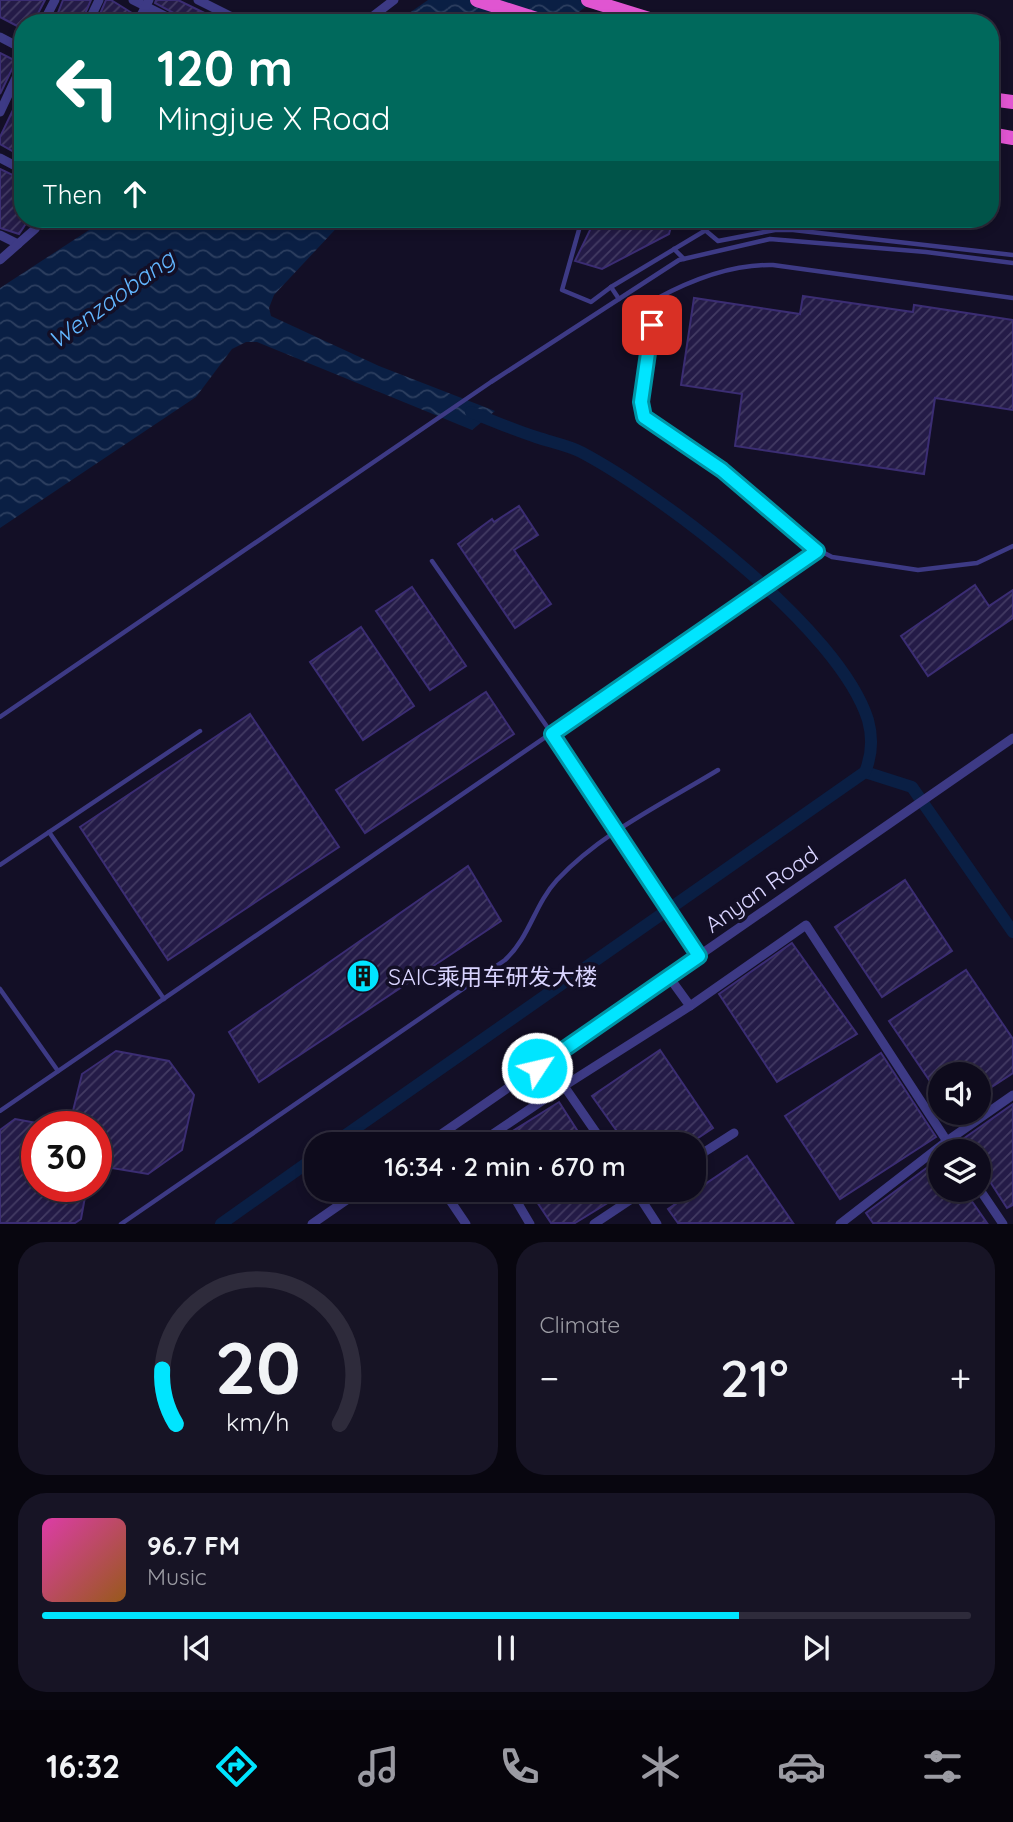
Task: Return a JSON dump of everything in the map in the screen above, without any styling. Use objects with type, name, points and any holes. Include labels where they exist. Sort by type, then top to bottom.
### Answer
[{"type":"highway","points":[[477,0],[521,14]]},
{"type":"highway","points":[[588,0],[633,14]]},
{"type":"street","points":[[133,0],[147,3],[165,14]]},
{"type":"street","points":[[198,0],[222,14]]},
{"type":"street","points":[[376,14],[394,0]]},
{"type":"street","points":[[0,112],[14,82]]},
{"type":"street","points":[[0,260],[36,228]]},
{"type":"street","points":[[0,235],[18,244]]},
{"type":"street","name":"Anyan Road","points":[[444,1132],[1013,737]]},
{"type":"street","points":[[496,1132],[690,1006],[806,925],[946,1139]]},
{"type":"street","points":[[669,977],[690,1006]]},
{"type":"street","points":[[564,1087],[596,1132]]},
{"type":"street","points":[[950,1139],[1013,1095]]},
{"type":"street","points":[[706,1151],[734,1133]]},
{"type":"street","points":[[840,1223],[928,1156]]},
{"type":"street","points":[[312,1223],[343,1202]]},
{"type":"street","points":[[451,1202],[466,1223]]},
{"type":"street","points":[[517,1202],[530,1223]]},
{"type":"street","points":[[594,1223],[624,1202]]},
{"type":"street","points":[[644,1202],[656,1223]]},
{"type":"street","points":[[988,1202],[1003,1223]]},
{"type":"lane","points":[[579,228],[562,290],[591,302],[611,287],[706,230]]},
{"type":"lane","points":[[703,228],[718,241],[775,230],[793,230],[1013,255]]},
{"type":"lane","points":[[0,718],[491,382],[684,259],[770,239],[926,252],[1013,264]]},
{"type":"lane","points":[[674,249],[684,259]]},
{"type":"lane","points":[[1013,298],[760,264],[682,285],[656,299],[641,402],[644,417],[722,470],[817,551],[832,557],[918,570],[976,563],[1013,546]]},
{"type":"lane","points":[[611,287],[619,299]]},
{"type":"lane","points":[[0,1111],[817,551]]},
{"type":"lane","points":[[432,561],[552,734],[699,956]]},
{"type":"lane","points":[[0,865],[200,730]]},
{"type":"lane","points":[[121,1223],[505,960],[526,938],[536,908],[571,866],[617,833],[718,770]]},
{"type":"lane","points":[[49,832],[164,999]]},
{"type":"lane","points":[[0,989],[58,1072]]},
{"type":"water","points":[[428,0],[595,0],[576,14],[408,14]]},
{"type":"water","name":"Wenzaobang","points":[[92,228],[337,228],[274,295],[269,308],[271,316],[379,366],[495,411],[472,430],[257,342],[246,342],[232,349],[196,397],[0,528],[0,288]]},
{"type":"building","points":[[0,0],[45,0],[38,14],[14,14],[14,24],[0,17]]},
{"type":"building","points":[[63,0],[91,0],[85,14],[58,14]]},
{"type":"building","points":[[106,0],[111,0],[132,13],[132,14],[100,14]]},
{"type":"building","points":[[156,0],[178,0],[207,14],[175,14],[155,3]]},
{"type":"building","points":[[0,53],[14,60],[14,65],[0,94]]},
{"type":"building","points":[[14,108],[14,152],[0,144],[0,137]]},
{"type":"building","points":[[0,169],[14,176],[14,228],[23,228],[19,234],[0,228]]},
{"type":"building","points":[[591,228],[671,228],[669,234],[602,269],[575,261]]},
{"type":"building","points":[[803,296],[913,312],[914,305],[1013,320],[1013,410],[935,398],[924,474],[735,446],[742,394],[681,385],[694,298],[800,314]]},
{"type":"building","points":[[519,506],[538,535],[514,550],[551,604],[515,628],[458,544],[492,519],[494,522]]},
{"type":"building","points":[[975,585],[989,606],[1013,590],[1013,618],[928,676],[901,636]]},
{"type":"building","points":[[412,587],[466,666],[430,690],[376,611]]},
{"type":"building","points":[[361,627],[414,706],[363,740],[310,662]]},
{"type":"building","points":[[486,692],[514,734],[365,833],[336,790]]},
{"type":"building","points":[[250,714],[339,847],[168,960],[80,827]]},
{"type":"building","name":"SAIC乘用车研发大楼","points":[[468,866],[501,921],[259,1082],[229,1032]]},
{"type":"building","points":[[905,880],[952,951],[882,997],[835,927]]},
{"type":"building","points":[[792,943],[857,1034],[777,1082],[719,994]]},
{"type":"building","points":[[966,970],[1013,1039],[1013,1073],[991,1087],[991,1062],[928,1062],[928,1078],[889,1021]]},
{"type":"building","points":[[660,1050],[713,1128],[706,1133],[618,1132],[592,1096]]},
{"type":"building","points":[[116,1051],[169,1061],[194,1095],[182,1150],[148,1174],[112,1168],[112,1111],[73,1111],[82,1074]]},
{"type":"building","points":[[881,1053],[936,1137],[928,1139],[928,1142],[840,1199],[785,1116]]},
{"type":"building","points":[[559,1102],[578,1132],[511,1132]]},
{"type":"building","points":[[1013,1104],[1013,1205],[1007,1208],[991,1183],[991,1139],[963,1139],[983,1125],[991,1125],[991,1119]]},
{"type":"building","points":[[15,1119],[21,1120],[21,1202],[84,1202],[81,1219],[75,1223],[0,1223],[0,1130]]},
{"type":"building","points":[[747,1156],[793,1223],[678,1223],[668,1209],[678,1202],[706,1202],[706,1184]]},
{"type":"building","points":[[928,1167],[928,1202],[972,1202],[987,1223],[873,1223],[866,1213]]},
{"type":"building","points":[[537,1202],[609,1202],[575,1223],[551,1223]]},
{"type":"waterway","points":[[350,1132],[865,772],[869,759],[871,733],[868,720],[851,684],[823,646],[787,607],[745,569],[701,532],[616,472],[570,447],[471,412]]},
{"type":"waterway","points":[[865,772],[912,787],[1013,932]]},
{"type":"waterway","points":[[221,1224],[304,1165]]},
{"type":"place","name":"SAIC乘用车研发大楼","points":[[363,976]]},
{"type":"route","points":[[537,1068],[699,956],[552,734],[817,551],[722,470],[644,417],[641,402],[652,325]]}]
